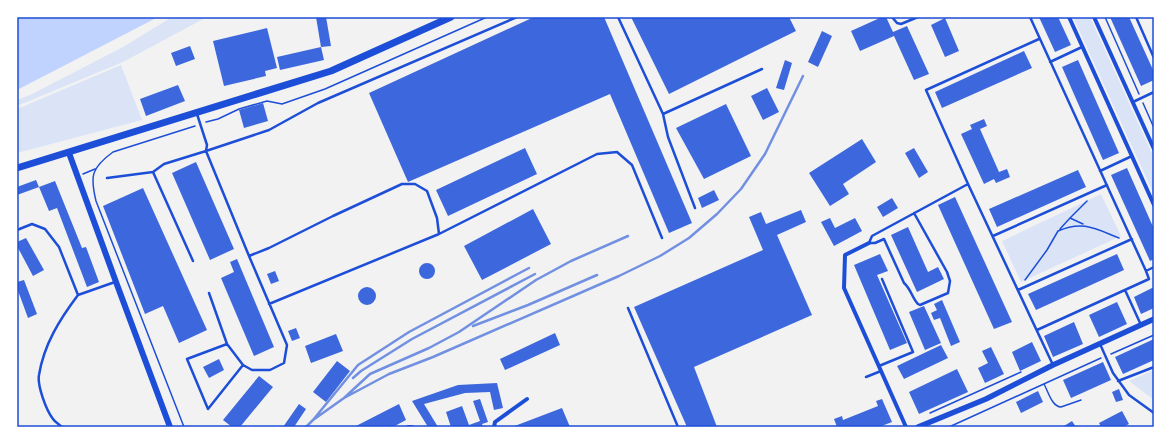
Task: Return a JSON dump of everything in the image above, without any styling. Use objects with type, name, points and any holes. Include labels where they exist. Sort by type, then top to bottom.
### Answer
[{"type":"main road","points":[[17,168],[197,114],[331,71],[451,17]]},
{"type":"main road","points":[[68,153],[170,427]]},
{"type":"street","points":[[1069,17],[1154,205]]},
{"type":"street","points":[[1094,17],[1154,149]]},
{"type":"street","points":[[869,243],[845,256],[844,288],[906,427]]},
{"type":"street","points":[[918,427],[986,399],[1053,365],[1154,319]]},
{"type":"street","points":[[494,427],[495,422],[527,399]]},
{"type":"lane","points":[[107,178],[153,172],[164,164],[269,130],[318,103],[517,17]]},
{"type":"lane","points":[[618,17],[663,114],[668,137],[695,208]]},
{"type":"lane","points":[[892,17],[896,23],[901,24],[918,17]]},
{"type":"lane","points":[[1030,17],[1149,279],[1037,330]]},
{"type":"lane","points":[[1136,17],[1154,58]]},
{"type":"lane","points":[[1040,38],[926,90],[968,184],[1053,365]]},
{"type":"lane","points":[[1050,62],[1082,47]]},
{"type":"lane","points":[[663,114],[762,69]]},
{"type":"lane","points":[[1133,102],[1154,92]]},
{"type":"lane","points":[[197,114],[207,145],[206,151],[287,345],[284,363],[270,370],[252,370],[243,365],[227,344],[209,293]]},
{"type":"lane","points":[[269,304],[439,234],[597,154],[617,152],[632,165],[662,238]]},
{"type":"lane","points":[[1100,171],[1132,156]]},
{"type":"lane","points":[[153,172],[193,261]]},
{"type":"lane","points":[[249,256],[269,248],[402,184],[415,184],[427,191],[437,218],[439,234]]},
{"type":"lane","points":[[914,213],[947,272],[950,281],[948,293],[918,304],[908,286],[904,283],[884,239],[875,243],[869,243],[872,236],[914,213],[968,184]]},
{"type":"lane","points":[[993,236],[1107,185]]},
{"type":"lane","points":[[17,230],[32,224],[45,229],[59,247],[78,295]]},
{"type":"lane","points":[[1018,290],[1132,240]]},
{"type":"lane","points":[[1146,270],[1154,267]]},
{"type":"lane","points":[[879,366],[913,352],[882,279]]},
{"type":"lane","points":[[62,427],[52,418],[43,398],[39,376],[48,342],[61,317],[78,295],[116,282]]},
{"type":"lane","points":[[1125,290],[1141,325]]},
{"type":"lane","points":[[628,308],[678,427]]},
{"type":"lane","points":[[227,344],[187,359],[208,409],[243,365]]},
{"type":"lane","points":[[1099,344],[1113,373],[1129,396],[1154,413]]},
{"type":"lane","points":[[1118,381],[1154,367]]},
{"type":"lane","points":[[866,377],[881,371]]},
{"type":"path","points":[[184,427],[96,201],[92,185],[93,176],[96,169],[104,159],[113,152],[218,118],[239,109],[267,101],[282,104],[326,89],[486,17]]},
{"type":"path","points":[[1105,17],[1154,128]]},
{"type":"path","points":[[77,176],[96,169]]},
{"type":"path","points":[[1018,290],[1047,250],[1058,231],[1090,198]]},
{"type":"path","points":[[1070,218],[1128,241]]},
{"type":"path","points":[[1058,231],[1074,225],[1085,225]]},
{"type":"path","points":[[949,427],[1044,383],[1154,335]]},
{"type":"path","points":[[1044,383],[1054,405],[1058,407],[1081,400]]},
{"type":"shaded area","points":[[172,17],[207,17],[123,62],[17,106],[17,100],[32,94],[123,47]]},
{"type":"shaded area","points":[[1073,17],[1090,17],[1154,158],[1154,195]]},
{"type":"shaded area","points":[[121,65],[142,120],[17,153],[17,109]]},
{"type":"shaded area","points":[[1101,194],[1121,236],[1021,282],[1002,241]]},
{"type":"shaded area","points":[[1154,370],[1154,400],[1129,381]]},
{"type":"water","points":[[17,17],[158,17],[17,90]]},
{"type":"building","points":[[316,17],[326,17],[331,46],[321,47]]},
{"type":"building","points":[[534,17],[604,17],[692,223],[669,233],[610,94],[408,182],[369,93]]},
{"type":"building","points":[[631,17],[789,17],[796,31],[669,94]]},
{"type":"building","points":[[882,17],[886,17],[893,32],[907,26],[929,74],[914,80],[894,36],[860,51],[851,31]]},
{"type":"building","points":[[1039,17],[1058,17],[1071,45],[1055,52]]},
{"type":"building","points":[[1110,17],[1129,17],[1154,72],[1154,80],[1141,86]]},
{"type":"building","points":[[945,18],[959,51],[945,57],[931,25]]},
{"type":"building","points":[[267,28],[277,68],[265,71],[266,76],[224,86],[213,41]]},
{"type":"building","points":[[822,31],[832,36],[818,67],[808,62]]},
{"type":"building","points":[[190,46],[195,59],[176,66],[171,53]]},
{"type":"building","points":[[321,47],[324,60],[280,70],[277,57]]},
{"type":"building","points":[[1024,51],[1032,68],[942,108],[935,92]]},
{"type":"building","points":[[785,60],[792,63],[784,90],[776,88]]},
{"type":"building","points":[[1078,60],[1119,153],[1103,160],[1062,67]]},
{"type":"building","points":[[178,85],[185,101],[146,116],[140,99]]},
{"type":"building","points":[[767,88],[779,112],[763,120],[751,96]]},
{"type":"building","points":[[263,103],[268,121],[244,128],[239,110]]},
{"type":"building","points":[[726,104],[751,156],[704,179],[676,128]]},
{"type":"building","points":[[984,119],[987,126],[980,129],[999,172],[1007,169],[1010,177],[996,183],[994,179],[984,184],[961,134],[972,129],[970,125]]},
{"type":"building","points":[[862,139],[876,162],[843,184],[849,194],[830,206],[809,173]]},
{"type":"building","points":[[525,148],[537,174],[448,216],[436,190]]},
{"type":"building","points":[[914,148],[928,172],[919,178],[905,153]]},
{"type":"building","points":[[196,162],[234,249],[210,260],[172,173]]},
{"type":"building","points":[[1127,168],[1154,229],[1154,259],[1150,261],[1111,175]]},
{"type":"building","points":[[1078,170],[1086,187],[997,227],[989,209]]},
{"type":"building","points":[[36,180],[39,187],[17,195],[17,187]]},
{"type":"building","points":[[55,181],[82,248],[86,247],[99,282],[87,287],[57,208],[49,211],[39,187]]},
{"type":"building","points":[[143,188],[207,330],[179,343],[163,306],[145,314],[103,206]]},
{"type":"building","points":[[714,190],[719,200],[702,208],[698,198]]},
{"type":"building","points":[[955,197],[1012,322],[994,329],[938,205]]},
{"type":"building","points":[[892,198],[898,208],[883,217],[877,207]]},
{"type":"building","points":[[533,209],[551,244],[482,280],[464,246]]},
{"type":"building","points":[[801,210],[806,222],[777,235],[812,315],[694,367],[717,427],[687,427],[634,307],[763,250],[749,217],[761,212],[766,224]]},
{"type":"building","points":[[830,218],[835,228],[855,218],[862,231],[834,246],[821,222]]},
{"type":"building","points":[[908,227],[928,272],[938,267],[944,279],[917,292],[891,235]]},
{"type":"building","points":[[26,238],[44,270],[33,276],[17,246],[17,242]]},
{"type":"building","points":[[880,254],[888,271],[877,275],[907,343],[890,350],[854,265]]},
{"type":"building","points":[[1117,254],[1124,270],[1036,310],[1028,294]]},
{"type":"building","points":[[237,259],[274,347],[254,356],[221,278],[234,272],[230,262]]},
{"type":"building","points":[[427,263],[433,265],[435,271],[433,277],[427,279],[421,277],[419,271],[421,265]]},
{"type":"building","points":[[275,271],[279,281],[271,284],[267,274]]},
{"type":"building","points":[[24,280],[37,314],[28,318],[17,288],[17,282]]},
{"type":"building","points":[[363,287],[371,287],[376,292],[374,303],[371,305],[363,305],[358,300],[358,292]]},
{"type":"building","points":[[1154,287],[1154,308],[1141,314],[1134,297]]},
{"type":"building","points":[[942,300],[960,342],[951,346],[940,318],[934,320],[931,313],[937,310],[934,304]]},
{"type":"building","points":[[1117,302],[1127,324],[1099,337],[1089,315]]},
{"type":"building","points":[[924,306],[941,343],[925,350],[909,312]]},
{"type":"building","points":[[1074,322],[1083,344],[1053,357],[1044,336]]},
{"type":"building","points":[[296,328],[300,338],[292,341],[288,331]]},
{"type":"building","points":[[555,333],[560,345],[505,370],[500,359]]},
{"type":"building","points":[[336,334],[343,351],[311,363],[305,346]]},
{"type":"building","points":[[1154,339],[1154,360],[1123,374],[1115,357]]},
{"type":"building","points":[[1032,342],[1041,361],[1020,371],[1012,352]]},
{"type":"building","points":[[941,345],[948,358],[904,379],[897,366]]},
{"type":"building","points":[[991,347],[1004,374],[985,383],[978,368],[988,363],[982,351]]},
{"type":"building","points":[[219,359],[224,370],[209,378],[203,367]]},
{"type":"building","points":[[337,361],[350,371],[326,402],[313,392]]},
{"type":"building","points":[[1103,362],[1111,380],[1071,398],[1063,380]]},
{"type":"building","points":[[957,369],[968,392],[919,414],[909,392]]},
{"type":"building","points":[[259,376],[273,387],[240,427],[232,427],[223,420]]},
{"type":"building","points":[[497,383],[503,408],[494,410],[490,392],[465,393],[424,404],[438,427],[428,427],[412,401],[458,385]]},
{"type":"building","points":[[1119,389],[1123,400],[1116,402],[1112,392]]},
{"type":"building","points":[[1038,391],[1043,402],[1021,413],[1016,402]]},
{"type":"building","points":[[480,399],[488,422],[482,424],[483,427],[451,427],[446,412],[462,406],[469,425],[480,421],[473,401]]},
{"type":"building","points":[[882,399],[892,422],[879,427],[837,427],[834,419],[842,416],[843,420],[878,406],[876,401]]},
{"type":"building","points":[[299,404],[306,409],[294,427],[283,427]]},
{"type":"building","points":[[399,404],[406,420],[393,427],[354,427]]},
{"type":"building","points":[[562,408],[570,427],[512,427]]},
{"type":"building","points":[[1122,411],[1129,424],[1123,427],[1101,427],[1099,423]]},
{"type":"building","points":[[1072,421],[1076,427],[1064,426]]},
{"type":"railway","points":[[344,398],[389,374],[433,357],[619,276],[660,256],[689,238],[717,214],[741,189],[765,154],[803,76]]},
{"type":"railway","points":[[313,420],[344,398],[370,374],[429,348],[459,332],[536,280],[571,261],[628,236]]},
{"type":"railway","points":[[306,427],[358,365],[409,332],[529,268]]},
{"type":"railway","points":[[353,378],[361,371],[412,339],[535,274]]},
{"type":"railway","points":[[473,326],[528,305],[597,275]]}]
